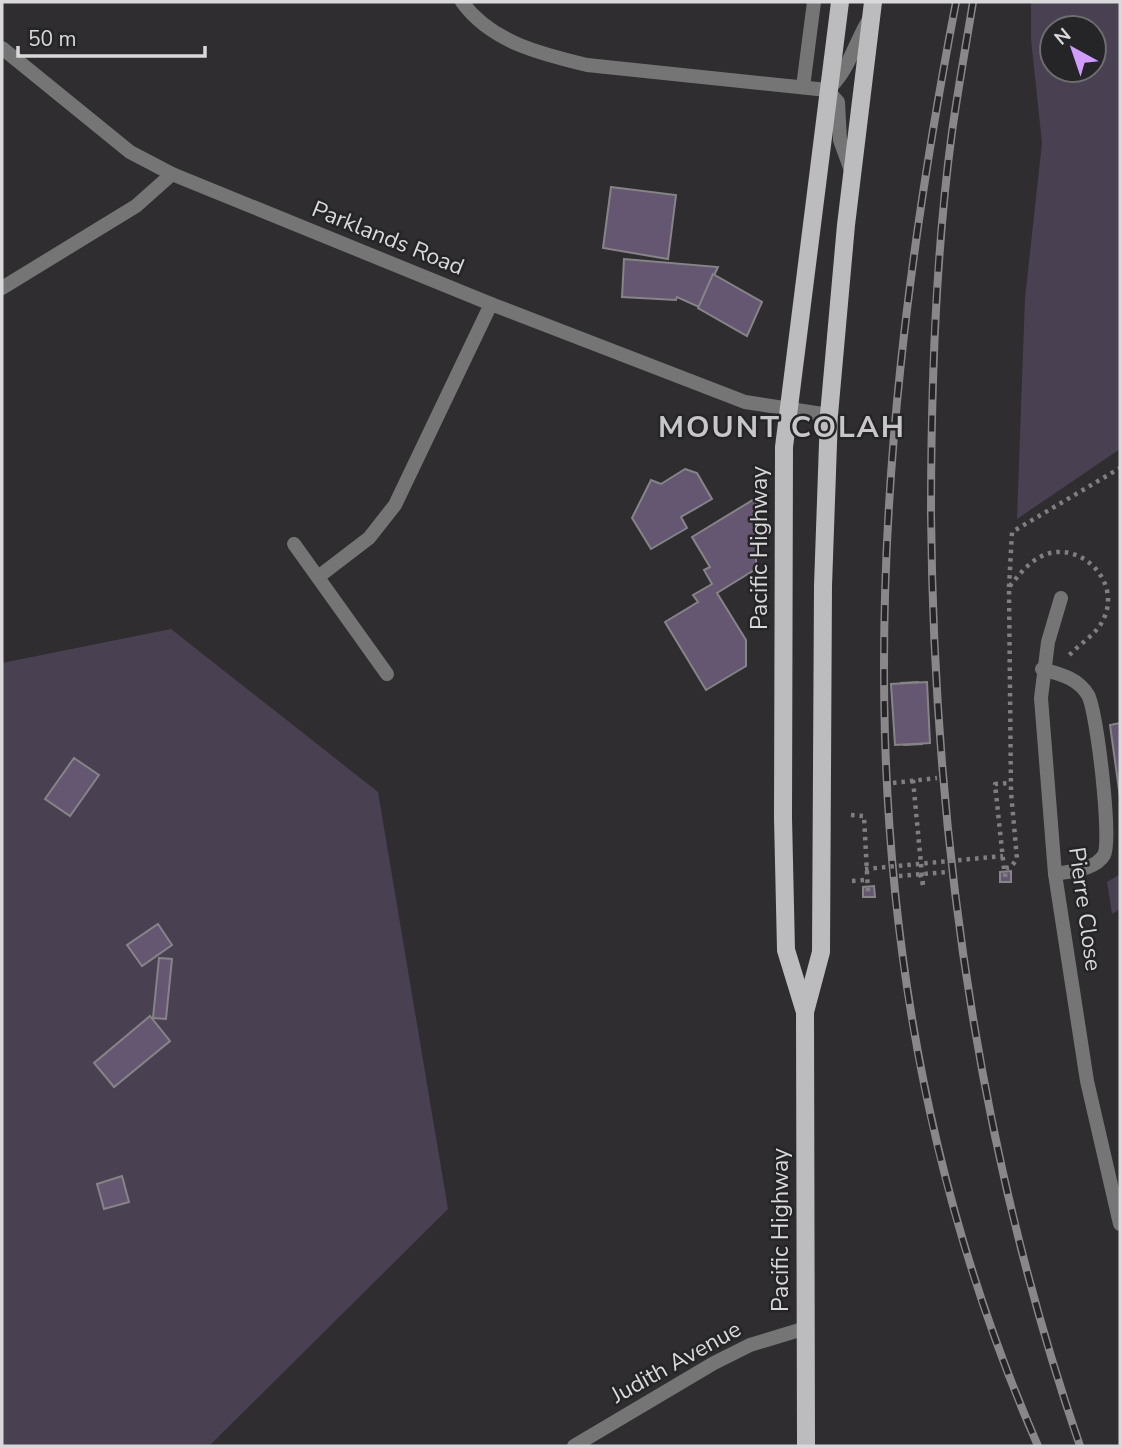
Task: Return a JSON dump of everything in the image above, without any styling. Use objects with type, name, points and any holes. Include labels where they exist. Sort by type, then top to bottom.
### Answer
[{"type":"main road","name":"Pacific Highway","points":[[806,1446],[804,1012],[786,950],[784,447],[840,2]]},
{"type":"main road","name":"Pacific Highway","points":[[804,1012],[821,952],[823,586],[829,415],[852,173],[872,9]]},
{"type":"street","points":[[462,2],[492,31],[518,46],[549,56],[587,65],[827,90],[838,102],[840,141],[852,173]]},
{"type":"street","points":[[803,87],[814,2]]},
{"type":"street","points":[[827,90],[843,78],[854,44],[872,9]]},
{"type":"street","name":"Parklands Road","points":[[2,48],[130,152],[172,174],[491,304],[745,402],[829,415]]},
{"type":"street","points":[[2,288],[136,206],[172,174]]},
{"type":"street","points":[[318,577],[369,538],[395,505],[491,304]]},
{"type":"street","points":[[294,544],[387,674]]},
{"type":"street","name":"Pierre Close","points":[[1061,598],[1042,669],[1041,698],[1055,874],[1087,1081],[1120,1224]]},
{"type":"street","points":[[1042,669],[1076,682],[1088,697],[1095,716],[1107,833],[1105,854],[1098,862],[1055,874]]},
{"type":"street","name":"Judith Avenue","points":[[574,1446],[726,1357],[750,1345],[806,1328]]},
{"type":"path","points":[[1009,587],[1012,532],[1120,468]]},
{"type":"path","points":[[893,783],[937,778]]},
{"type":"path","points":[[913,780],[923,886],[920,874]]},
{"type":"path","points":[[1005,877],[995,783],[1011,783]]},
{"type":"path","points":[[851,815],[864,816],[868,892],[866,880],[852,881]]},
{"type":"path","points":[[865,869],[1003,856]]},
{"type":"path","points":[[899,876],[947,872]]},
{"type":"shaded area","points":[[1031,2],[1120,2],[1120,449],[1017,519],[1025,298],[1042,143],[1031,39]]},
{"type":"shaded area","points":[[171,629],[378,792],[448,1209],[209,1446],[2,1446],[2,663]]},
{"type":"shaded area","points":[[1120,874],[1120,909],[1112,914],[1107,882]]},
{"type":"building","points":[[611,187],[676,195],[668,259],[603,248]]},
{"type":"building","points":[[624,259],[718,267],[699,307],[677,297],[676,300],[622,297]]},
{"type":"building","points":[[713,274],[762,302],[747,336],[698,308]]},
{"type":"building","points":[[685,469],[697,473],[712,499],[681,517],[687,528],[651,549],[632,518],[651,480],[661,484]]},
{"type":"building","points":[[756,498],[756,569],[717,593],[746,640],[746,666],[706,690],[665,622],[698,602],[693,595],[712,584],[704,570],[710,567],[692,537]]},
{"type":"building","points":[[918,682],[922,744],[904,745],[901,683]]},
{"type":"building","points":[[927,682],[930,743],[895,745],[891,684]]},
{"type":"building","points":[[1120,723],[1120,797],[1110,725]]},
{"type":"building","points":[[74,758],[99,775],[70,816],[45,799]]},
{"type":"building","points":[[1011,871],[1011,882],[1000,882],[1000,872]]},
{"type":"building","points":[[874,886],[875,897],[863,897],[863,887]]},
{"type":"building","points":[[158,924],[172,945],[142,966],[127,945]]},
{"type":"building","points":[[159,958],[172,959],[166,1019],[153,1018]]},
{"type":"building","points":[[150,1016],[170,1041],[114,1087],[94,1063]]},
{"type":"building","points":[[122,1176],[129,1202],[104,1209],[97,1184]]},
{"type":"railway","points":[[956,2],[924,186],[900,369],[887,551],[885,732],[897,913],[925,1092],[972,1270],[1038,1446]]},
{"type":"railway","points":[[973,2],[946,179],[935,323],[931,514],[941,750],[952,868],[988,1103],[1014,1219],[1044,1333],[1080,1446]]},
{"type":"district","name":"MOUNT COLAH","points":[[782,427]]}]
